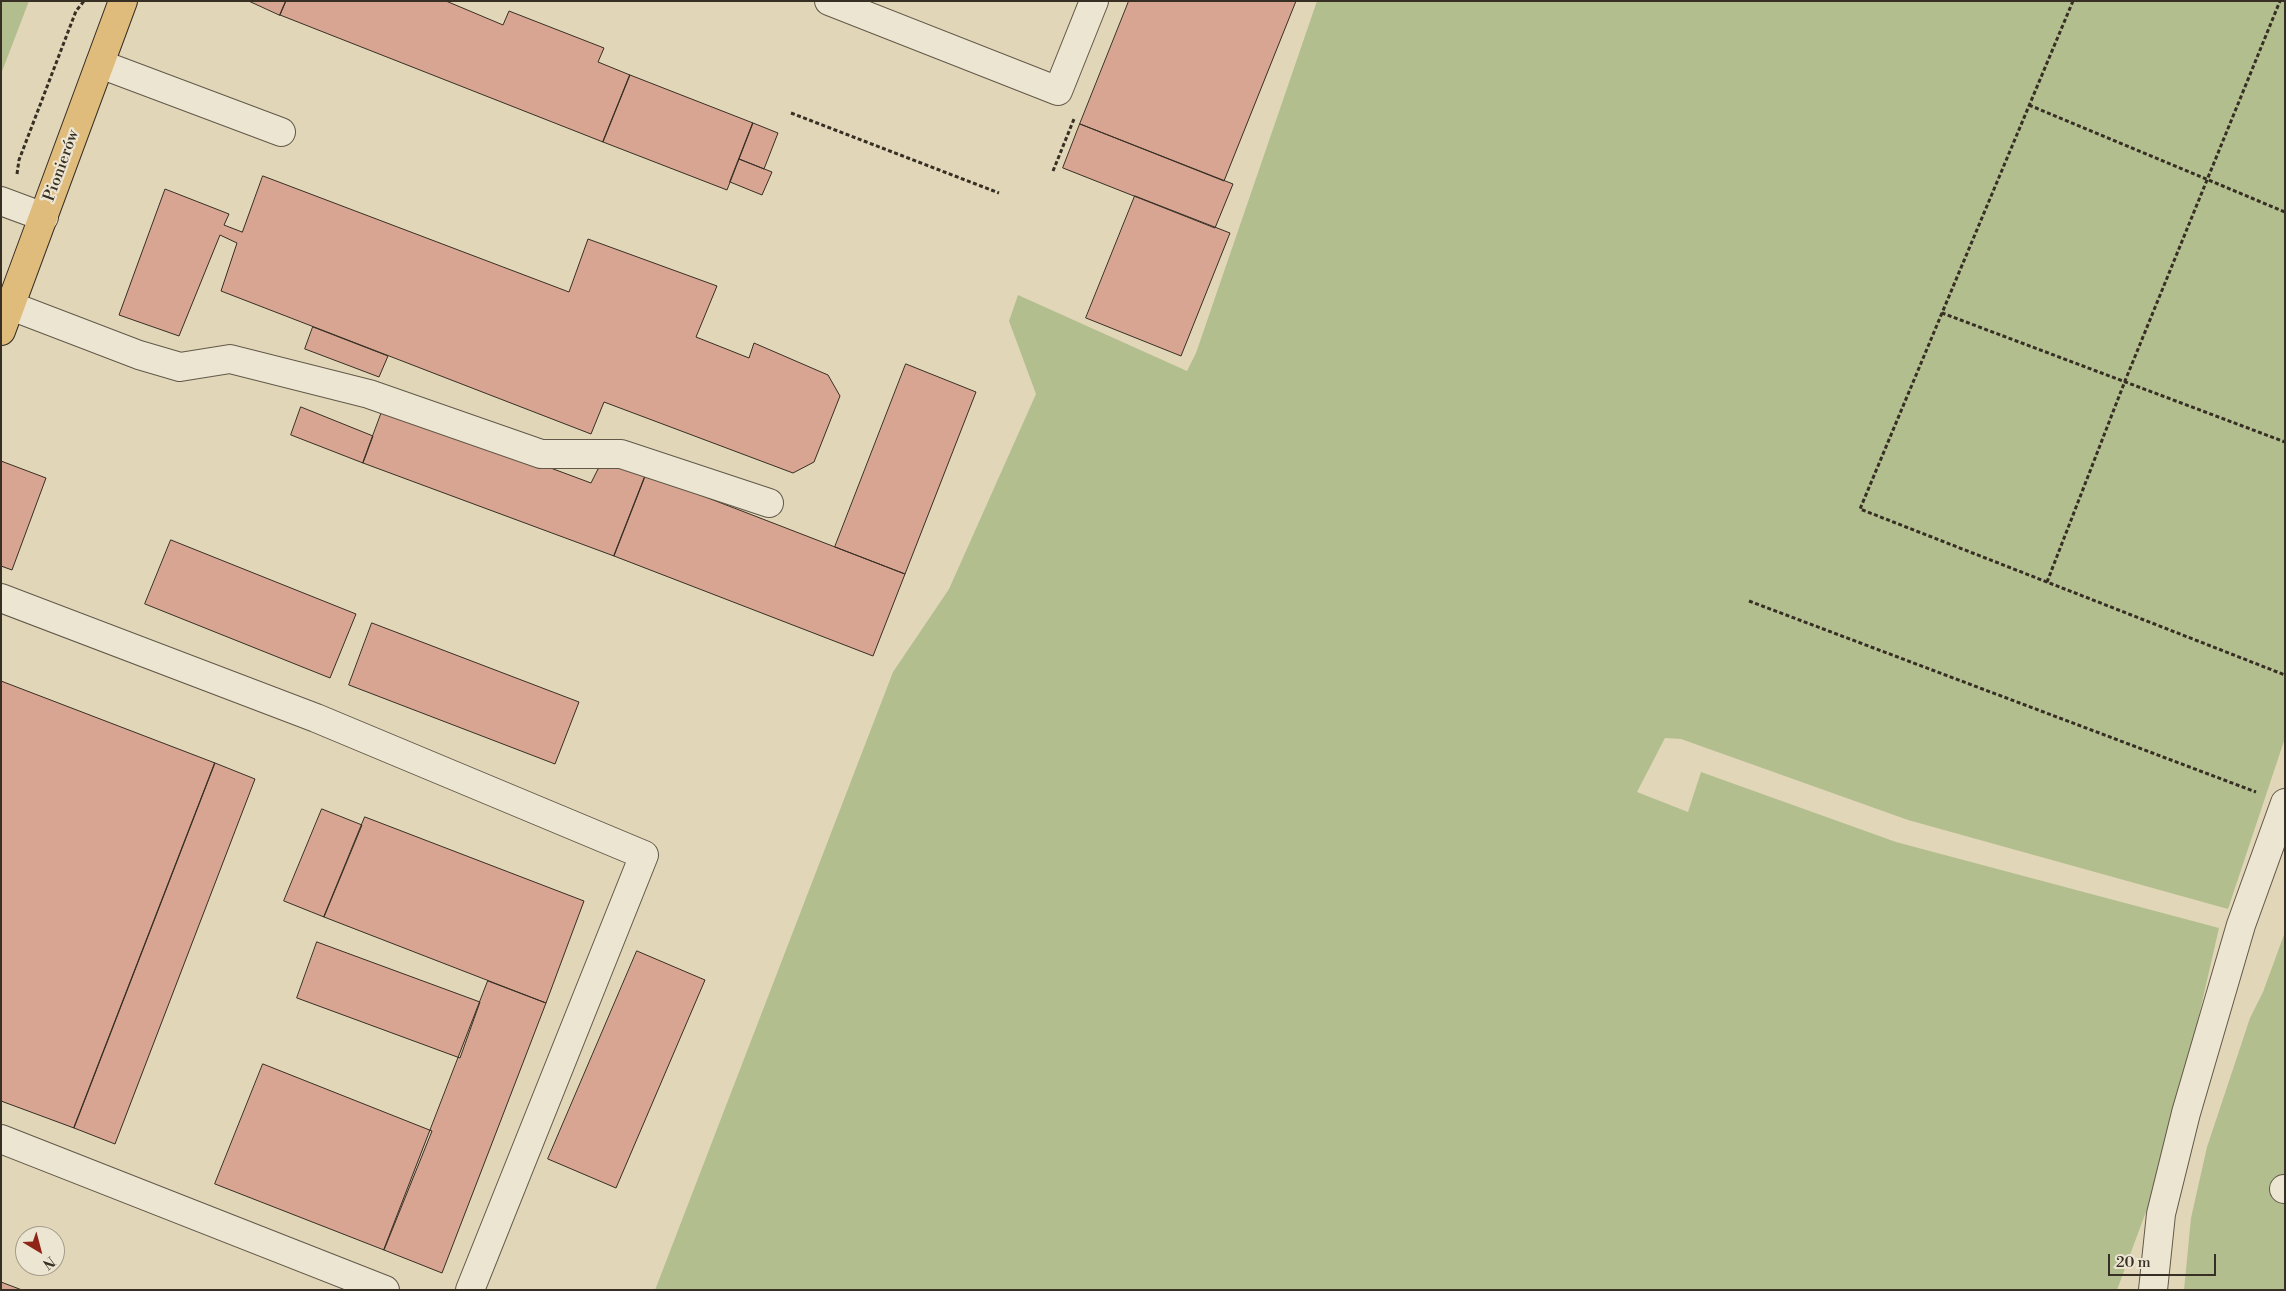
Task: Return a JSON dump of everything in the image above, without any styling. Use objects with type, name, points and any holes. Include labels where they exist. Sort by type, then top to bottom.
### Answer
[{"type":"main road","name":"Pionierów","points":[[1,331],[123,1]]},
{"type":"lane","points":[[829,1],[1058,91],[1094,1]]},
{"type":"lane","points":[[100,64],[282,132]]},
{"type":"lane","points":[[6,203],[44,217]]},
{"type":"lane","points":[[11,306],[139,355],[180,367],[230,359],[368,394],[541,454],[621,454],[769,503]]},
{"type":"lane","points":[[1,598],[316,718],[644,855],[470,1290]]},
{"type":"lane","points":[[2153,1290],[2161,1214],[2186,1113],[2241,925],[2285,803]]},
{"type":"lane","points":[[1,1139],[385,1290]]},
{"type":"path","points":[[6,203],[19,160],[76,11],[84,1]]},
{"type":"path","points":[[2073,1],[1860,509],[2285,675]]},
{"type":"path","points":[[2047,582],[2125,380],[2280,1]]},
{"type":"path","points":[[2029,106],[2206,181],[2285,212]]},
{"type":"path","points":[[791,113],[999,193]]},
{"type":"path","points":[[1942,313],[2125,380],[2285,442]]},
{"type":"path","points":[[1749,601],[2257,792]]},
{"type":"green space","points":[[1,1],[29,1],[1,74]]},
{"type":"green space","points":[[1317,1],[2285,1],[2285,738],[2228,909],[1908,820],[1681,739],[1665,738],[1637,792],[1688,812],[1701,772],[1896,842],[2219,928],[2167,1155],[2117,1290],[655,1290],[893,672],[949,589],[1036,394],[1009,321],[1018,295],[1187,371],[1196,353]]},
{"type":"green space","points":[[2285,932],[2285,1290],[2184,1290],[2191,1218],[2207,1147],[2250,1018],[2263,992]]},
{"type":"building","points":[[249,1],[286,1],[280,15]]},
{"type":"building","points":[[286,1],[446,1],[503,25],[509,11],[604,48],[598,62],[630,75],[603,142],[280,15]]},
{"type":"building","points":[[1129,1],[1296,1],[1224,181],[1080,124]]},
{"type":"building","points":[[630,75],[753,123],[727,190],[603,142]]},
{"type":"building","points":[[753,123],[778,133],[764,169],[739,159]]},
{"type":"building","points":[[1080,124],[1233,184],[1215,228],[1063,168]]},
{"type":"building","points":[[739,159],[772,172],[762,195],[730,182]]},
{"type":"building","points":[[263,176],[569,292],[588,239],[717,286],[696,337],[749,358],[754,343],[828,375],[840,396],[814,462],[793,473],[604,402],[591,434],[221,291],[237,243],[220,235],[179,336],[119,315],[165,189],[229,214],[224,225],[242,232]]},
{"type":"building","points":[[1135,196],[1230,233],[1181,356],[1086,318]]},
{"type":"building","points":[[313,327],[388,356],[379,377],[305,349]]},
{"type":"building","points":[[906,364],[976,392],[905,574],[835,547]]},
{"type":"building","points":[[384,406],[591,483],[598,469],[616,463],[646,474],[614,556],[363,463]]},
{"type":"building","points":[[301,407],[373,436],[363,463],[291,435]]},
{"type":"building","points":[[1,461],[46,478],[12,570],[1,566]]},
{"type":"building","points":[[646,474],[905,574],[873,656],[614,556]]},
{"type":"building","points":[[171,540],[356,614],[330,678],[145,604]]},
{"type":"building","points":[[372,623],[579,702],[555,764],[349,685]]},
{"type":"building","points":[[1,681],[215,763],[74,1128],[1,1101]]},
{"type":"building","points":[[215,763],[255,779],[115,1144],[74,1128]]},
{"type":"building","points":[[322,809],[362,825],[324,917],[284,901]]},
{"type":"building","points":[[365,817],[584,901],[546,1003],[324,917]]},
{"type":"building","points":[[317,942],[480,1002],[460,1058],[297,998]]},
{"type":"building","points":[[637,951],[705,980],[616,1188],[548,1159]]},
{"type":"building","points":[[488,981],[546,1003],[442,1273],[384,1250]]},
{"type":"building","points":[[263,1064],[432,1131],[384,1250],[215,1184]]},
{"type":"building","points":[[1,1282],[22,1290],[1,1290]]}]
